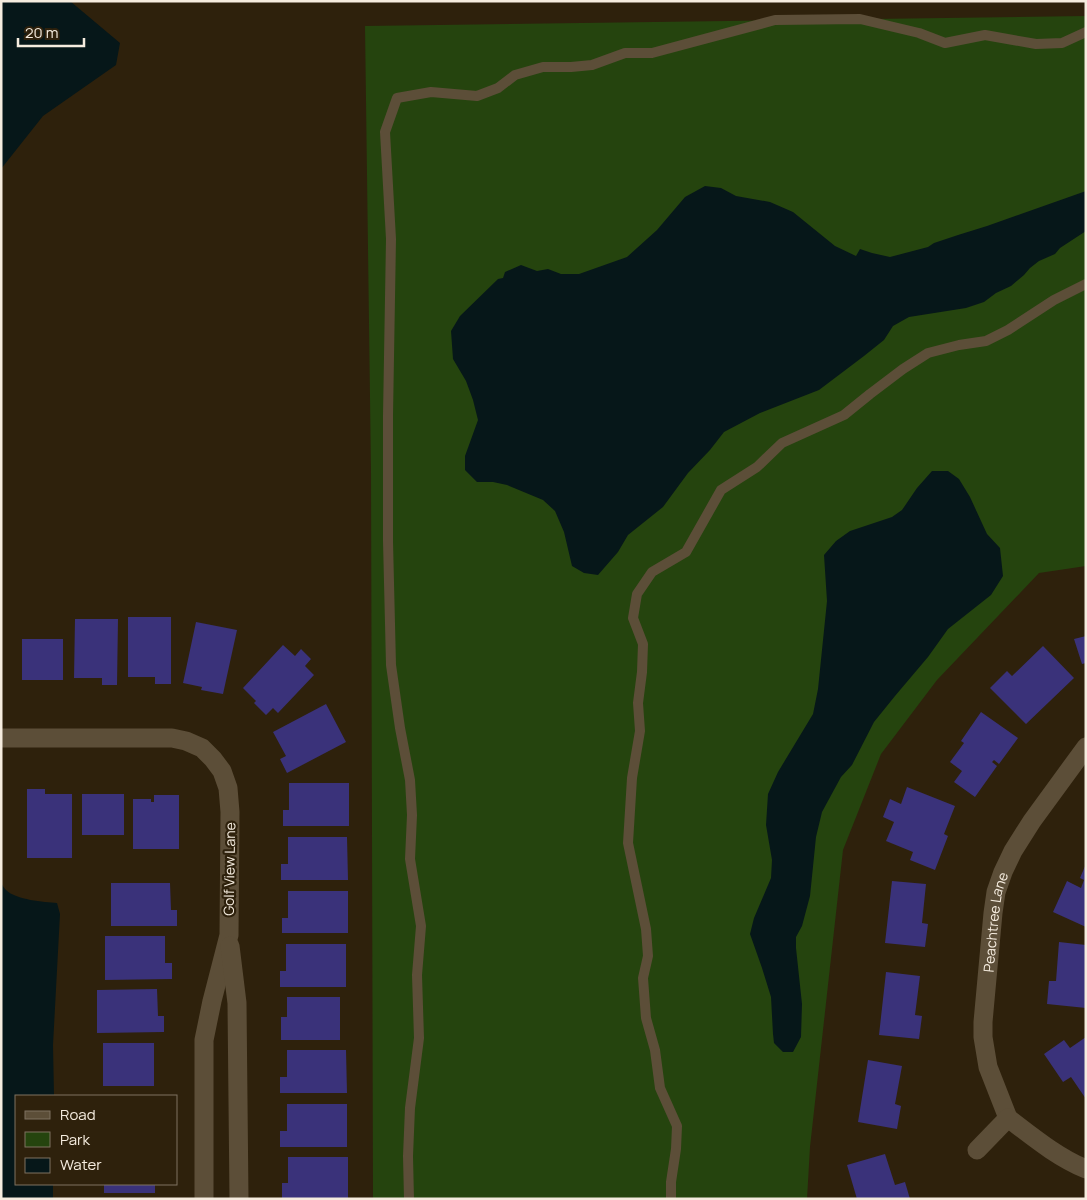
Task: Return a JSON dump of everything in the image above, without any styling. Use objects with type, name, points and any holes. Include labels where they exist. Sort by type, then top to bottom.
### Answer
[{"type":"street","name":"Golf View Lane","points":[[1,738],[172,738],[186,741],[202,748],[214,759],[222,771],[228,788],[230,812],[228,935],[204,1040],[204,1199]]},
{"type":"street","name":"Peachtree Lane","points":[[1008,1118],[988,1067],[983,1037],[996,892],[1013,851],[1032,821],[1086,747]]},
{"type":"street","points":[[228,935],[237,1003],[239,1199]]},
{"type":"street","points":[[977,1150],[1008,1118],[1058,1155],[1086,1168]]},
{"type":"lane","points":[[409,1199],[410,1108],[419,1038],[417,975],[421,926],[410,859],[412,814],[410,780],[391,665],[388,542],[388,416],[391,239],[385,132],[398,98],[432,92],[477,96],[498,88],[515,75],[543,67],[592,65],[624,53],[652,53],[775,20],[860,19],[919,33],[945,44],[985,35],[1036,44],[1062,43],[1086,32]]},
{"type":"lane","points":[[671,1199],[677,1126],[660,1088],[655,1050],[646,1018],[643,978],[648,956],[646,929],[628,843],[632,778],[640,731],[638,703],[643,644],[633,618],[637,594],[652,572],[686,552],[721,490],[757,467],[782,443],[844,415],[896,374],[928,353],[959,345],[986,341],[1008,330],[1054,300],[1086,284]]},
{"type":"green space","points":[[1086,16],[1086,566],[1039,573],[937,680],[881,754],[843,850],[810,1147],[807,1199],[373,1199],[371,471],[365,26]]},
{"type":"water","points":[[1,1],[70,1],[120,43],[116,65],[43,116],[1,169]]},
{"type":"water","points":[[705,186],[721,188],[736,196],[770,202],[793,212],[835,246],[856,256],[860,249],[890,257],[928,247],[934,243],[1086,191],[1086,231],[1060,248],[1055,254],[1039,261],[1011,286],[996,293],[984,302],[966,308],[909,317],[893,326],[884,340],[819,390],[760,413],[724,432],[688,473],[663,507],[628,535],[618,552],[598,575],[584,573],[572,566],[564,532],[555,511],[543,500],[507,485],[493,482],[477,482],[465,470],[465,456],[478,420],[466,381],[453,359],[451,331],[460,316],[498,279],[503,278],[505,272],[521,265],[537,271],[548,269],[561,274],[579,274],[627,257],[657,230],[685,197]]},
{"type":"water","points":[[932,471],[948,471],[959,479],[970,497],[987,534],[1000,548],[1003,576],[991,595],[948,629],[928,657],[874,722],[852,765],[841,777],[822,812],[816,837],[810,896],[802,926],[796,937],[802,1004],[801,1037],[793,1052],[783,1052],[774,1043],[771,997],[750,934],[754,918],[771,878],[772,860],[766,825],[768,794],[778,772],[813,714],[818,689],[827,601],[824,555],[836,541],[850,531],[892,517],[902,510],[917,488]]},
{"type":"water","points":[[1,883],[6,890],[16,896],[30,900],[57,903],[60,914],[53,1045],[54,1095],[15,1095],[15,1185],[53,1185],[53,1199],[1,1199]]},
{"type":"building","points":[[128,617],[171,617],[171,684],[155,684],[155,677],[128,677]]},
{"type":"building","points":[[75,619],[118,619],[117,685],[102,685],[102,678],[74,678]]},
{"type":"building","points":[[196,622],[237,630],[223,694],[201,690],[202,687],[183,683]]},
{"type":"building","points":[[1086,636],[1086,663],[1082,664],[1074,639]]},
{"type":"building","points":[[22,639],[63,639],[63,680],[22,680]]},
{"type":"building","points":[[283,645],[295,656],[301,649],[311,659],[305,666],[314,675],[278,713],[273,708],[266,715],[243,688]]},
{"type":"building","points":[[1043,646],[1074,678],[1026,724],[990,688],[1007,671],[1012,676]]},
{"type":"building","points":[[326,704],[346,742],[287,773],[280,759],[286,756],[273,732]]},
{"type":"building","points":[[981,712],[1018,738],[999,764],[994,760],[992,762],[997,766],[975,797],[954,782],[962,771],[950,762],[964,743],[961,741]]},
{"type":"building","points":[[289,783],[349,783],[349,826],[283,826],[283,810],[289,810]]},
{"type":"building","points":[[907,787],[955,806],[944,834],[948,836],[935,870],[910,860],[913,852],[886,841],[894,822],[883,817],[890,799],[901,804]]},
{"type":"building","points":[[27,789],[45,789],[45,794],[72,794],[72,858],[27,858]]},
{"type":"building","points":[[82,794],[124,794],[124,835],[82,835]]},
{"type":"building","points":[[154,795],[179,795],[179,849],[133,849],[133,799],[151,799],[151,802],[154,802]]},
{"type":"building","points":[[288,837],[347,837],[348,880],[281,880],[281,864],[288,864]]},
{"type":"building","points":[[1086,864],[1086,927],[1053,912],[1067,881],[1081,888],[1084,880],[1080,878]]},
{"type":"building","points":[[892,881],[926,884],[922,923],[928,924],[925,947],[885,943]]},
{"type":"building","points":[[111,883],[170,883],[171,910],[177,910],[177,926],[111,926]]},
{"type":"building","points":[[288,891],[348,891],[348,933],[282,933],[282,918],[288,918]]},
{"type":"building","points":[[105,936],[165,936],[165,963],[172,963],[172,979],[105,980]]},
{"type":"building","points":[[1059,942],[1086,945],[1086,1008],[1047,1004],[1049,981],[1056,981]]},
{"type":"building","points":[[286,944],[346,944],[346,987],[280,987],[280,971],[286,971]]},
{"type":"building","points":[[886,972],[920,976],[915,1015],[922,1016],[919,1039],[879,1035]]},
{"type":"building","points":[[157,989],[158,1016],[164,1016],[164,1032],[97,1033],[97,990]]},
{"type":"building","points":[[287,997],[340,997],[340,1040],[281,1040],[281,1017],[287,1017]]},
{"type":"building","points":[[1086,1037],[1086,1099],[1071,1077],[1063,1082],[1044,1054],[1064,1040],[1070,1048]]},
{"type":"building","points":[[103,1043],[154,1043],[154,1086],[103,1086]]},
{"type":"building","points":[[287,1050],[346,1050],[347,1093],[280,1093],[280,1077],[287,1077]]},
{"type":"building","points":[[868,1060],[902,1066],[895,1104],[901,1106],[897,1129],[858,1122]]},
{"type":"building","points":[[287,1104],[347,1104],[347,1147],[280,1147],[280,1131],[287,1131]]},
{"type":"building","points":[[885,1154],[895,1185],[905,1182],[910,1199],[857,1199],[847,1165]]},
{"type":"building","points":[[288,1157],[348,1157],[348,1199],[282,1199],[282,1183],[288,1183]]},
{"type":"building","points":[[104,1185],[155,1185],[155,1193],[104,1193]]}]
